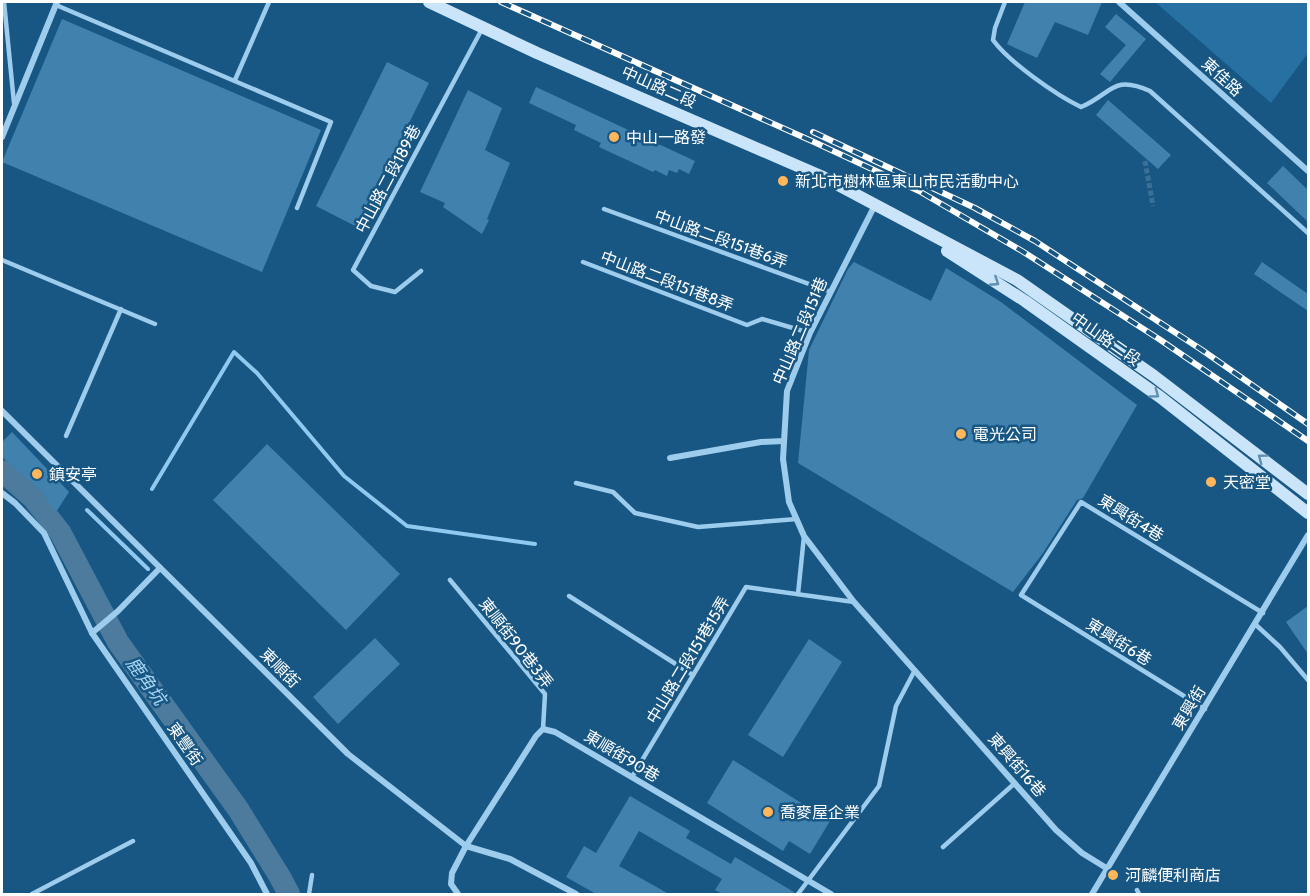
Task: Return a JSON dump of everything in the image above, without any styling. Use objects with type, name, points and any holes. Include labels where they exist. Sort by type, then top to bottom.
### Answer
[{"type":"main road","name":"中山路二段","points":[[429,2],[537,53],[823,177],[1017,280],[1154,376],[1308,494]]},
{"type":"main road","name":"中山路二段","points":[[876,204],[1025,301],[1150,390],[1308,513]]},
{"type":"street","name":"東佳路","points":[[1119,2],[1308,171]]},
{"type":"street","points":[[2,137],[56,3]]},
{"type":"street","name":"中山路二段151巷","points":[[854,602],[804,536],[789,502],[783,459],[787,392],[810,333],[876,204]]},
{"type":"street","name":"東順街","points":[[2,411],[348,754],[466,846],[510,859],[576,894]]},
{"type":"street","points":[[670,458],[761,442],[784,441]]},
{"type":"street","name":"東豐街","points":[[2,493],[44,533],[92,633],[251,863],[267,894]]},
{"type":"street","name":"東興街","points":[[1092,894],[1263,614],[1308,535]]},
{"type":"street","points":[[92,633],[118,611],[160,568]]},
{"type":"street","name":"東興街16巷","points":[[854,602],[1056,830],[1082,853],[1108,869]]},
{"type":"street","points":[[458,894],[451,884],[452,873],[466,846],[536,736],[543,729]]},
{"type":"street","name":"東順街90巷","points":[[543,729],[555,732],[807,880]]},
{"type":"street","points":[[807,880],[831,894]]},
{"type":"lane","points":[[4,2],[15,106]]},
{"type":"lane","points":[[235,80],[270,2]]},
{"type":"lane","points":[[1005,2],[993,40],[1000,51],[1065,99],[1081,107],[1093,102],[1105,91],[1117,85],[1134,84],[1150,91],[1308,233]]},
{"type":"lane","points":[[56,3],[331,123],[297,208]]},
{"type":"lane","name":"中山路二段189巷","points":[[421,271],[395,292],[371,286],[352,270],[483,27]]},
{"type":"lane","name":"中山路二段151巷6弄","points":[[604,209],[831,292]]},
{"type":"lane","points":[[2,260],[155,324]]},
{"type":"lane","name":"中山路二段151巷8弄","points":[[583,262],[747,325],[762,319],[810,333]]},
{"type":"lane","points":[[66,436],[121,309]]},
{"type":"lane","points":[[576,483],[613,492],[635,513],[699,526],[796,519]]},
{"type":"lane","name":"東興街4巷","points":[[1021,595],[1081,502],[1263,614]]},
{"type":"lane","points":[[798,594],[804,536]]},
{"type":"lane","name":"東順街90巷3弄","points":[[450,580],[545,694],[543,729]]},
{"type":"lane","name":"中山路二段151巷15弄","points":[[632,777],[746,586],[854,602]]},
{"type":"lane","name":"東興街6巷","points":[[1021,595],[1205,709]]},
{"type":"lane","points":[[569,596],[693,675]]},
{"type":"lane","points":[[1256,625],[1280,647],[1308,680]]},
{"type":"lane","points":[[798,894],[879,786],[896,706],[915,670]]},
{"type":"lane","points":[[943,848],[1015,783]]},
{"type":"lane","points":[[32,894],[133,842]]},
{"type":"lane","points":[[309,894],[312,875]]},
{"type":"shaded area","points":[[1155,2],[1308,2],[1308,53],[1271,103]]},
{"type":"building","points":[[1025,2],[1102,2],[1088,35],[1055,22],[1037,58],[1007,44]]},
{"type":"building","points":[[1116,14],[1146,39],[1110,82],[1100,74],[1126,45],[1105,27]]},
{"type":"building","points":[[62,19],[321,130],[262,272],[2,162]]},
{"type":"building","points":[[387,62],[429,83],[357,227],[316,206]]},
{"type":"building","name":"中山一路發","points":[[536,87],[695,161],[689,174],[679,169],[677,173],[669,170],[667,176],[655,170],[653,172],[599,147],[601,143],[574,130],[576,125],[529,103]]},
{"type":"building","points":[[468,90],[502,108],[485,150],[510,163],[482,234],[443,207],[445,203],[420,192]]},
{"type":"building","points":[[1108,100],[1171,155],[1158,169],[1096,115]]},
{"type":"building","points":[[1283,166],[1308,190],[1308,222],[1267,183]]},
{"type":"building","name":"電光公司","points":[[854,262],[931,301],[946,268],[1001,302],[1137,405],[1083,498],[1077,500],[1043,553],[1013,592],[798,463],[809,350],[848,269]]},
{"type":"building","points":[[1262,262],[1308,294],[1308,311],[1254,274]]},
{"type":"building","name":"鎮安亭","points":[[12,432],[69,492],[56,512],[41,491],[2,457],[2,442]]},
{"type":"building","points":[[267,444],[400,574],[346,630],[213,500]]},
{"type":"building","points":[[1308,606],[1308,654],[1286,622]]},
{"type":"building","points":[[375,638],[400,664],[338,724],[313,697]]},
{"type":"building","points":[[809,639],[842,662],[783,757],[748,735]]},
{"type":"building","name":"喬麥屋企業","points":[[733,760],[830,821],[810,854],[789,841],[783,851],[707,803]]},
{"type":"building","points":[[630,796],[690,831],[686,838],[731,864],[735,857],[794,894],[723,894],[715,890],[722,879],[639,831],[619,866],[669,894],[596,894],[566,877],[584,846],[596,853]]},
{"type":"waterway","points":[[152,489],[234,352],[257,373],[344,476],[407,526],[535,544]]},
{"type":"waterway","name":"鹿角坑","points":[[2,471],[33,498],[60,532],[118,642],[238,809],[289,894]]},
{"type":"waterway","points":[[87,510],[148,569]]},
{"type":"tunnel","points":[[1145,161],[1153,206]]},
{"type":"railway","points":[[501,2],[919,191],[1022,251],[1159,339],[1308,441]]},
{"type":"railway","points":[[813,132],[975,208],[1035,241],[1202,350],[1308,424]]},
{"type":"place","name":"中山一路發","points":[[614,137]]},
{"type":"place","name":"新北市樹林區東山市民活動中心","points":[[783,181]]},
{"type":"place","name":"電光公司","points":[[961,434]]},
{"type":"place","name":"鎮安亭","points":[[37,474]]},
{"type":"place","name":"天密堂","points":[[1211,482]]},
{"type":"place","name":"喬麥屋企業","points":[[768,812]]},
{"type":"place","name":"河麟便利商店","points":[[1113,875]]}]
